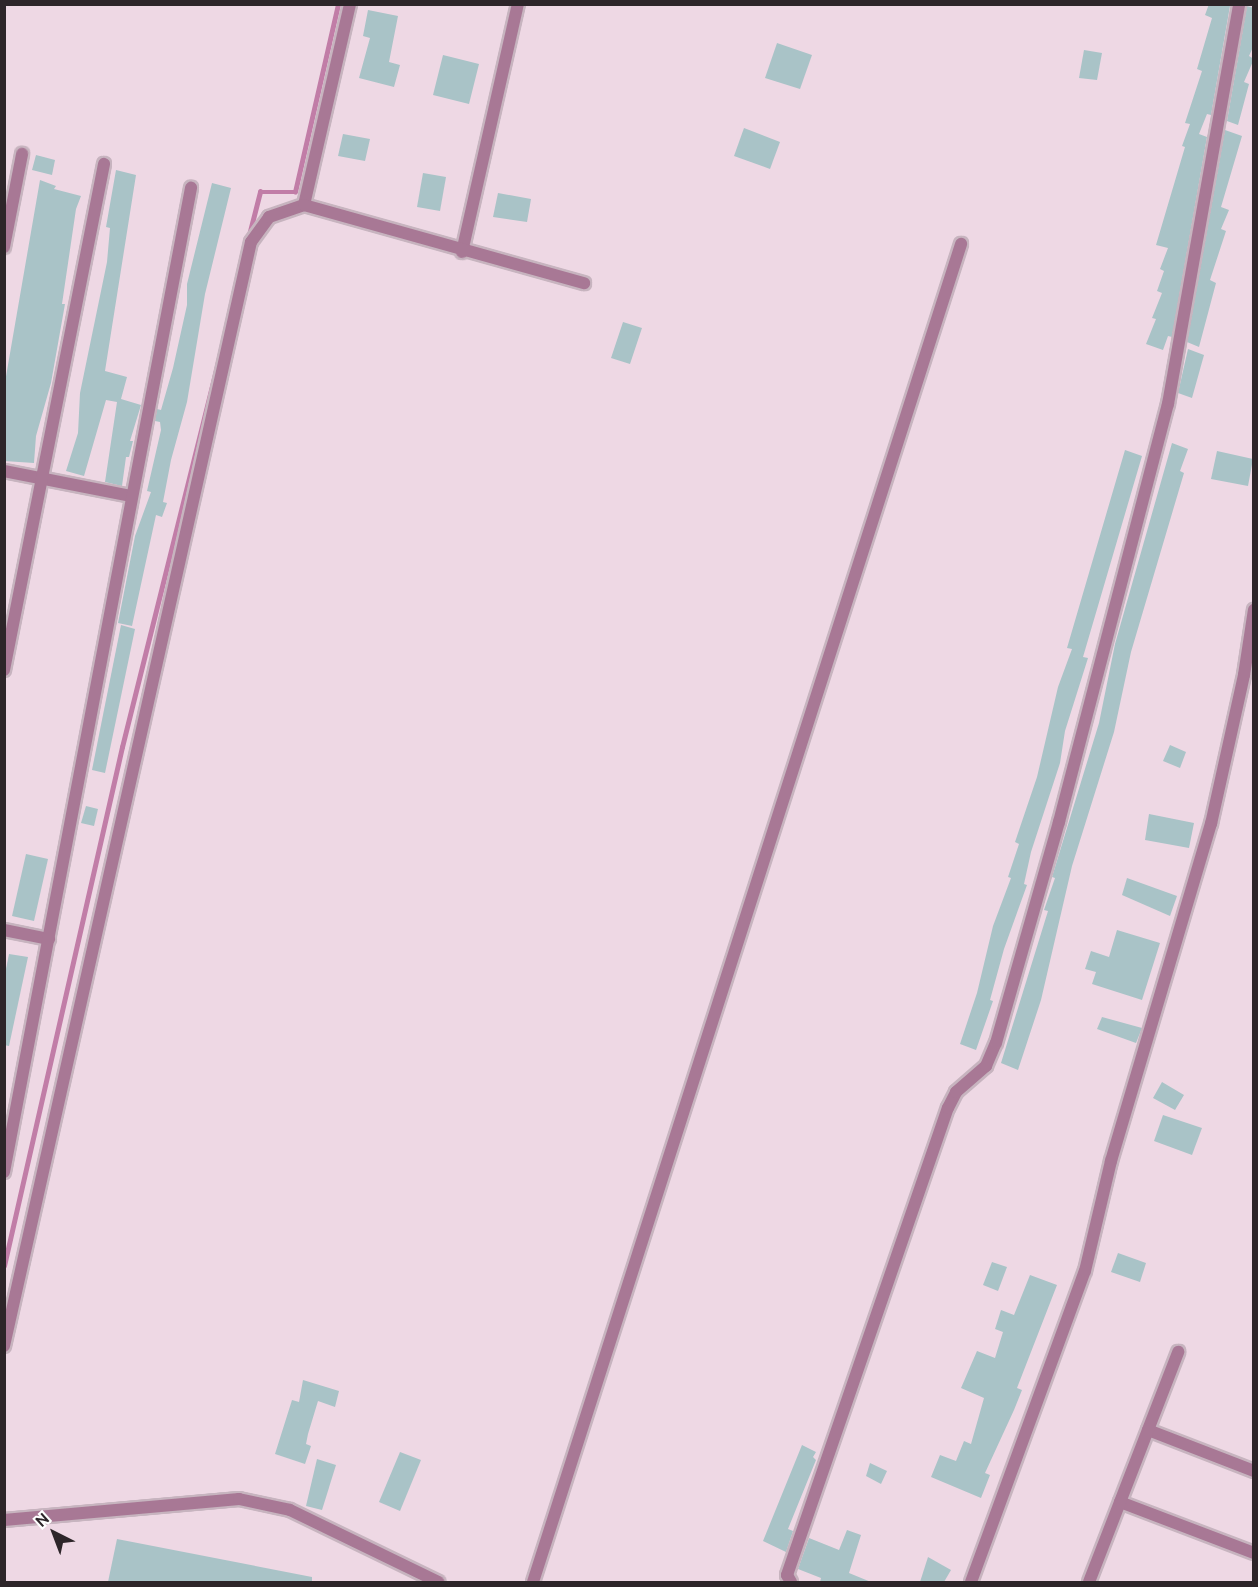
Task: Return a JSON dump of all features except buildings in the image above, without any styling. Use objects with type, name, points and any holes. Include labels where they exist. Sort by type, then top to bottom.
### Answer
[{"type":"street","points":[[304,205],[351,4]]},
{"type":"street","points":[[462,252],[518,4]]},
{"type":"street","points":[[791,1582],[787,1575],[948,1108],[956,1092],[986,1066],[996,1043],[1053,844],[1168,404],[1239,4]]},
{"type":"street","points":[[4,246],[22,154]]},
{"type":"street","points":[[4,670],[40,478],[104,164]]},
{"type":"street","points":[[4,1172],[191,188]]},
{"type":"street","points":[[4,1346],[251,242],[269,217],[304,205],[462,252],[584,283]]},
{"type":"street","points":[[533,1582],[961,244]]},
{"type":"street","points":[[4,471],[132,496]]},
{"type":"street","points":[[971,1582],[1085,1271],[1111,1161],[1211,824],[1244,675],[1254,610]]},
{"type":"street","points":[[4,930],[50,939]]},
{"type":"street","points":[[1089,1582],[1178,1352]]},
{"type":"street","points":[[1148,1430],[1254,1471]]},
{"type":"street","points":[[4,1520],[238,1499],[290,1510],[438,1582]]},
{"type":"street","points":[[1120,1502],[1254,1553]]},
{"type":"waterway","points":[[248,239],[260,192],[295,192],[338,4]]},
{"type":"waterway","points":[[4,1266],[122,747],[221,349]]}]
